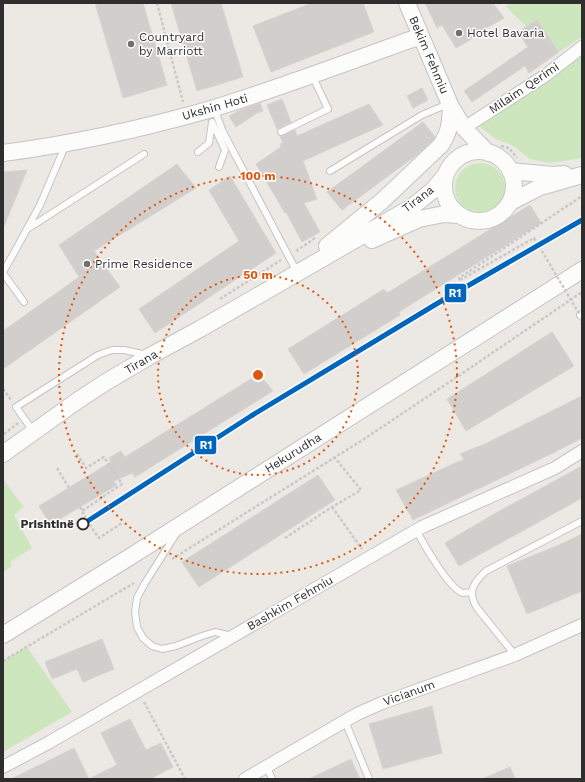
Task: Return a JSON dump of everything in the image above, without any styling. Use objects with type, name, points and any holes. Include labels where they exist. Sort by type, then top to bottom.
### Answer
[{"type":"main road","name":"Bekim Fehmiu","points":[[407,3],[450,105],[464,128],[488,153]]},
{"type":"main road","name":"Ukshin Hoti","points":[[3,153],[66,144],[211,113],[259,94],[421,36]]},
{"type":"main road","name":"Bekim Fehmiu","points":[[448,171],[452,153],[453,132],[450,105]]},
{"type":"main road","points":[[293,274],[357,223],[441,145],[447,135],[450,123],[450,105]]},
{"type":"main road","points":[[468,153],[488,153],[496,156],[510,171],[513,182],[513,192],[509,203],[502,212],[492,218],[480,221],[468,220],[450,207],[445,197],[444,187],[448,171],[458,158],[468,153]]},
{"type":"main road","name":"Tirana","points":[[3,454],[106,382],[412,207],[433,190],[448,171]]},
{"type":"main road","points":[[510,171],[553,175],[582,174]]},
{"type":"main road","points":[[509,203],[540,187],[582,174]]},
{"type":"main road","name":"Tirana","points":[[293,274],[419,219],[433,215],[458,214]]},
{"type":"main road","name":"Hekurudha","points":[[3,635],[182,524],[582,270]]},
{"type":"street","name":"Milaim Qerimi","points":[[464,128],[546,75],[582,47]]},
{"type":"street","name":"Bashkim Fehmiu","points":[[3,767],[48,743],[416,530],[555,468],[582,451]]},
{"type":"street","name":"Vicianum","points":[[245,779],[357,714],[382,703],[516,655],[582,625]]},
{"type":"lane","points":[[281,132],[328,109],[312,75]]},
{"type":"lane","points":[[330,171],[422,115],[450,105]]},
{"type":"lane","points":[[198,152],[209,143],[211,113]]},
{"type":"lane","points":[[211,113],[225,150],[219,167]]},
{"type":"lane","points":[[211,113],[223,132],[288,256],[293,274]]},
{"type":"lane","points":[[24,302],[3,272],[40,205],[66,144]]},
{"type":"lane","points":[[28,228],[144,154]]},
{"type":"lane","points":[[33,432],[16,407],[98,355],[112,350],[124,350],[150,356]]},
{"type":"lane","points":[[516,655],[477,608],[473,601],[472,592],[474,585],[478,578],[486,571],[582,521]]},
{"type":"lane","points":[[182,524],[137,598],[135,612],[137,627],[143,638],[152,646],[162,649],[176,646],[215,632],[234,636]]},
{"type":"lane","points":[[416,530],[430,555],[456,589],[463,593],[472,592]]},
{"type":"lane","points":[[345,721],[369,779]]},
{"type":"lane","points":[[267,767],[272,779]]},
{"type":"path","points":[[157,3],[184,106]]},
{"type":"path","points":[[581,315],[534,238],[460,280],[459,278],[582,196]]},
{"type":"path","points":[[217,301],[319,235]]},
{"type":"path","points":[[166,563],[335,458],[442,388],[582,292]]},
{"type":"path","points":[[3,435],[24,418]]},
{"type":"path","points":[[77,454],[86,468],[104,457],[122,484],[82,511]]},
{"type":"path","points":[[285,538],[361,490],[335,458]]},
{"type":"path","points":[[57,468],[69,488]]},
{"type":"path","points":[[80,507],[98,538],[122,523]]},
{"type":"path","points":[[332,507],[368,558]]},
{"type":"path","points":[[3,661],[140,579]]},
{"type":"path","points":[[138,691],[185,779]]},
{"type":"green space","points":[[509,3],[582,3],[582,37],[559,52],[537,20],[527,27],[506,7]]},
{"type":"green space","points":[[582,53],[582,158],[550,163],[530,159],[512,145],[495,139],[478,125]]},
{"type":"green space","points":[[480,163],[494,167],[501,174],[505,188],[501,202],[494,209],[480,213],[466,209],[459,202],[455,188],[459,174],[466,167]]},
{"type":"green space","points":[[3,479],[24,507],[14,515],[32,548],[10,562],[12,566],[3,572]]},
{"type":"green space","points":[[27,647],[72,712],[3,752],[3,661]]},
{"type":"building","name":"Countryard by Marriott","points":[[95,3],[143,3],[167,85],[123,98]]},
{"type":"building","points":[[171,3],[221,3],[243,77],[197,91]]},
{"type":"building","points":[[312,3],[363,3],[374,32],[271,72],[253,26]]},
{"type":"building","points":[[425,3],[493,3],[504,18],[472,36],[473,38],[456,48],[442,25],[437,28]]},
{"type":"building","points":[[537,20],[559,52],[529,73],[525,66],[472,102],[464,91],[528,47],[518,32]]},
{"type":"building","points":[[422,88],[428,100],[413,108],[407,96]]},
{"type":"building","points":[[282,99],[291,122],[277,129],[267,105]]},
{"type":"building","points":[[260,103],[263,111],[257,113],[236,127],[229,116]]},
{"type":"building","points":[[369,104],[383,125],[303,161],[317,199],[304,203],[320,232],[302,242],[286,212],[285,213],[256,164],[281,147],[280,144],[283,143],[280,136],[295,130],[297,136]]},
{"type":"building","points":[[423,122],[435,137],[434,139],[418,154],[342,210],[327,192]]},
{"type":"building","name":"Prime Residence","points":[[177,164],[196,188],[94,251],[120,287],[3,369],[3,331],[79,277],[59,245]]},
{"type":"building","points":[[27,170],[3,229],[3,172]]},
{"type":"building","points":[[230,176],[276,253],[155,333],[139,309],[239,241],[209,190]]},
{"type":"building","points":[[530,205],[541,223],[399,312],[400,315],[304,374],[288,349],[384,289],[387,293]]},
{"type":"building","points":[[552,332],[574,366],[466,431],[447,399]]},
{"type":"building","points":[[259,374],[273,391],[135,477],[132,473],[114,481],[117,485],[50,525],[39,506],[111,462],[109,458],[121,451],[125,457]]},
{"type":"building","points":[[582,396],[582,438],[413,520],[396,490],[464,459],[460,454],[487,443]]},
{"type":"building","points":[[582,466],[582,498],[459,566],[445,543],[494,514]]},
{"type":"building","points":[[318,475],[335,500],[199,587],[182,562]]},
{"type":"building","points":[[582,534],[582,591],[527,614],[507,566]]},
{"type":"building","points":[[102,639],[114,669],[83,682],[77,669],[52,679],[45,662]]},
{"type":"building","points":[[432,706],[442,753],[383,769],[369,724]]},
{"type":"building","points":[[130,719],[146,750],[161,743],[173,767],[150,779],[89,779],[117,765],[101,733]]},
{"type":"building","points":[[74,748],[89,779],[11,779]]},
{"type":"building","points":[[351,759],[360,779],[309,779]]},
{"type":"building","points":[[510,767],[515,779],[482,779]]},
{"type":"transit line","name":"R1","points":[[83,524],[251,416],[438,303],[582,220]]},
{"type":"place","name":"Hotel Bavaria","points":[[459,33]]},
{"type":"place","name":"Countryard by Marriott","points":[[131,44]]},
{"type":"place","name":"Prime Residence","points":[[87,264]]},
{"type":"place","name":"Prishtinë","points":[[83,524]]}]
